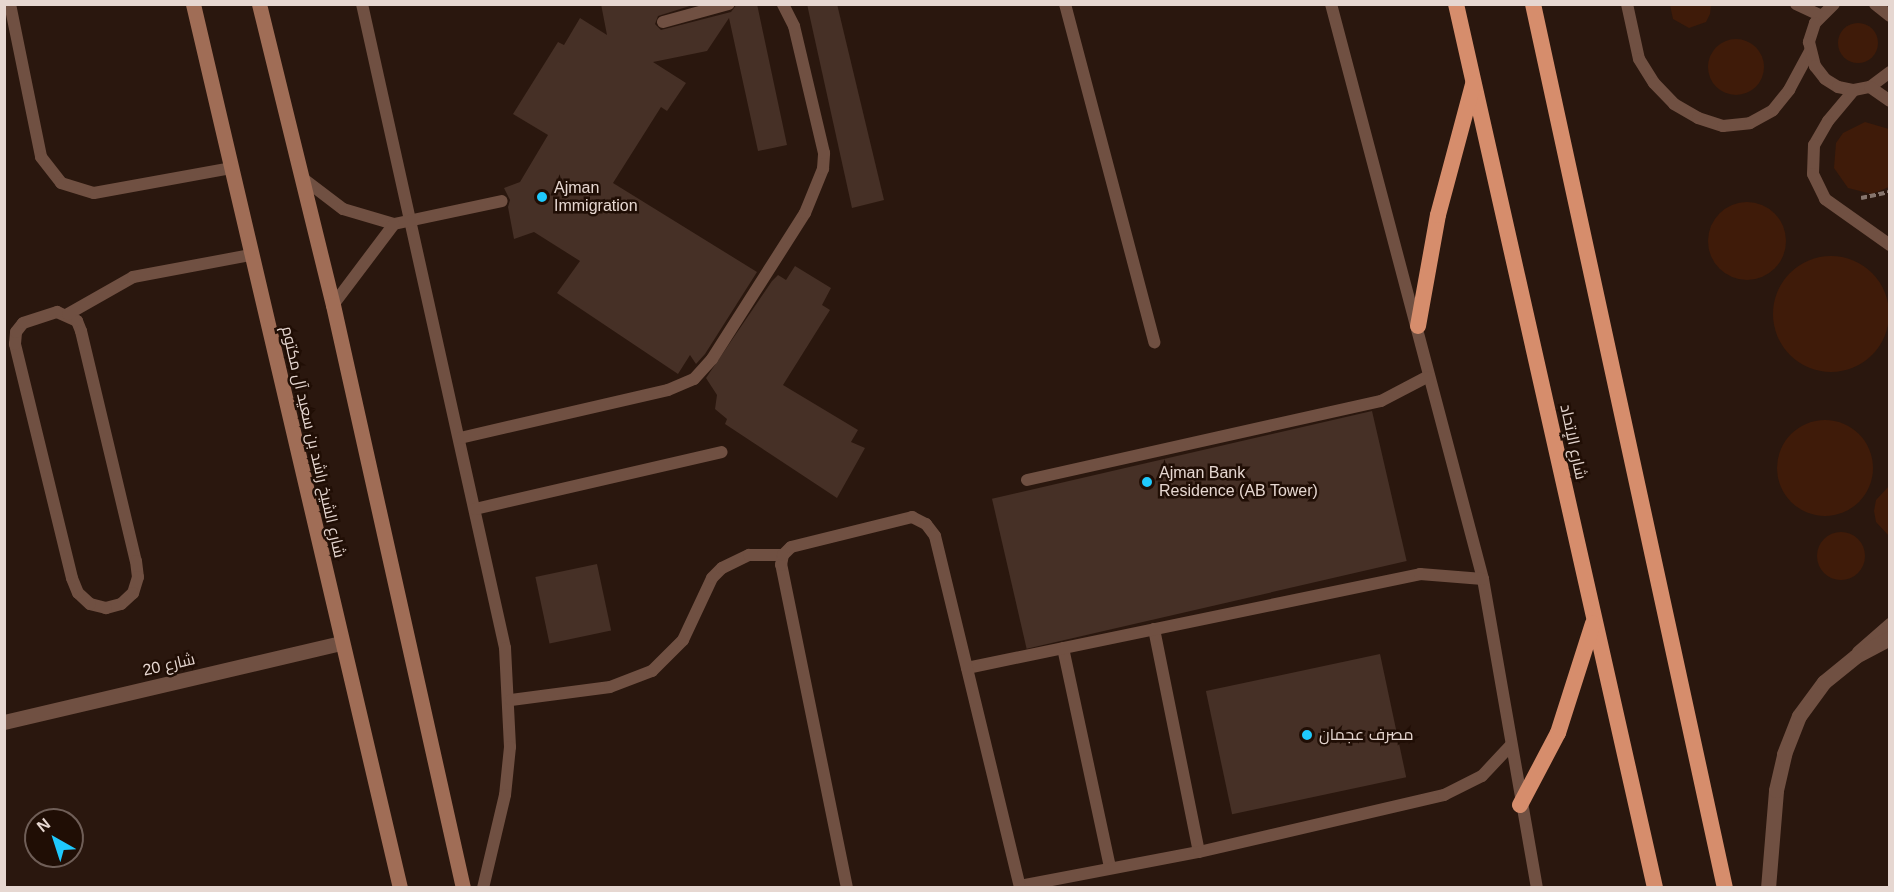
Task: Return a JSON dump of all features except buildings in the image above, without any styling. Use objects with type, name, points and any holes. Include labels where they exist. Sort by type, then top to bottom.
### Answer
[{"type":"highway","name":"شارع الإتحاد","points":[[1456,4],[1655,888]]},
{"type":"highway","points":[[1533,4],[1725,888]]},
{"type":"highway","points":[[1418,326],[1438,215],[1474,80]]},
{"type":"highway","points":[[1520,805],[1558,733],[1594,619]]},
{"type":"main road","name":"شارع الشيخ راشد بن سعيد آل مكتوم","points":[[193,4],[400,888]]},
{"type":"main road","points":[[259,4],[333,305],[463,888]]},
{"type":"street","points":[[1768,888],[1776,790],[1784,754],[1799,716],[1818,690],[1856,656],[1890,638]]},
{"type":"street","name":"شارع 20","points":[[4,722],[342,643]]},
{"type":"lane","points":[[10,4],[41,157],[62,183],[94,193],[231,168]]},
{"type":"lane","points":[[663,22],[729,4]]},
{"type":"lane","points":[[460,438],[668,390],[694,379],[712,359],[805,213],[823,169],[824,153],[794,26],[783,4]]},
{"type":"lane","points":[[1065,4],[1154,342]]},
{"type":"lane","points":[[1331,4],[1418,326],[1427,377],[1483,579],[1534,886]]},
{"type":"lane","points":[[1627,4],[1639,59],[1654,83],[1674,104],[1698,118],[1723,126],[1750,123],[1773,110],[1789,90],[1809,51],[1811,32],[1820,15],[1834,4]]},
{"type":"lane","points":[[1796,4],[1820,15]]},
{"type":"lane","points":[[365,5],[410,220],[506,648],[511,700],[505,795],[483,888]]},
{"type":"lane","points":[[1809,51],[1825,79],[1838,87],[1854,90],[1870,87],[1890,72]]},
{"type":"lane","points":[[1870,87],[1890,101]]},
{"type":"lane","points":[[1854,90],[1828,121],[1814,146],[1813,174],[1825,199],[1890,245]]},
{"type":"lane","points":[[301,177],[343,209],[394,224],[502,201]]},
{"type":"lane","points":[[333,305],[394,224]]},
{"type":"lane","points":[[68,314],[81,331],[138,577],[133,593],[121,604],[106,608],[90,604],[78,593],[72,578],[15,344],[16,332],[23,323],[57,312],[68,314],[133,278],[251,255]]},
{"type":"lane","points":[[1027,480],[1381,401],[1427,377]]},
{"type":"lane","points":[[475,509],[722,452]]},
{"type":"lane","points":[[511,700],[610,687],[652,671],[683,640],[712,578],[723,568],[749,555],[783,555],[802,543],[912,517],[926,524],[935,536],[1020,886],[1199,852],[1444,795],[1482,776],[1510,745]]},
{"type":"lane","points":[[783,555],[783,574],[847,888]]},
{"type":"lane","points":[[967,668],[1420,574],[1483,579]]},
{"type":"lane","points":[[1856,656],[1890,624]]},
{"type":"lane","points":[[1154,629],[1199,852]]},
{"type":"lane","points":[[1063,648],[1110,868]]},
{"type":"shaded area","points":[[1670,5],[1711,5],[1710,14],[1706,22],[1689,28],[1673,19]]},
{"type":"shaded area","points":[[1858,23],[1872,29],[1878,43],[1872,57],[1858,63],[1844,57],[1838,43],[1844,29]]},
{"type":"shaded area","points":[[1736,39],[1747,41],[1756,47],[1762,56],[1764,67],[1762,78],[1756,87],[1747,93],[1736,95],[1725,93],[1716,87],[1710,78],[1708,67],[1710,56],[1716,47],[1725,41]]},
{"type":"shaded area","points":[[1865,122],[1889,129],[1889,187],[1872,194],[1848,188],[1834,168],[1836,143],[1843,133]]},
{"type":"shaded area","points":[[1747,202],[1762,205],[1774,214],[1783,226],[1786,241],[1783,256],[1774,268],[1762,277],[1747,280],[1732,277],[1720,268],[1711,256],[1708,241],[1711,226],[1720,214],[1732,205]]},
{"type":"shaded area","points":[[1831,256],[1853,260],[1872,273],[1885,292],[1889,314],[1885,336],[1872,355],[1853,368],[1831,372],[1809,368],[1790,355],[1777,336],[1773,314],[1777,292],[1790,273],[1809,260]]},
{"type":"shaded area","points":[[1825,420],[1843,424],[1859,434],[1869,450],[1873,468],[1869,486],[1859,502],[1843,512],[1825,516],[1807,512],[1791,502],[1781,486],[1777,468],[1781,450],[1791,434],[1807,424]]},
{"type":"shaded area","points":[[1889,486],[1889,536],[1876,522],[1874,511],[1876,500]]},
{"type":"shaded area","points":[[1841,532],[1858,539],[1865,556],[1858,573],[1841,580],[1824,573],[1817,556],[1824,539]]},
{"type":"place","name":"Ajman Immigration","points":[[542,197]]},
{"type":"place","name":"Ajman Bank Residence (AB Tower)","points":[[1147,482]]},
{"type":"place","name":"مصرف عجمان","points":[[1307,735]]}]
